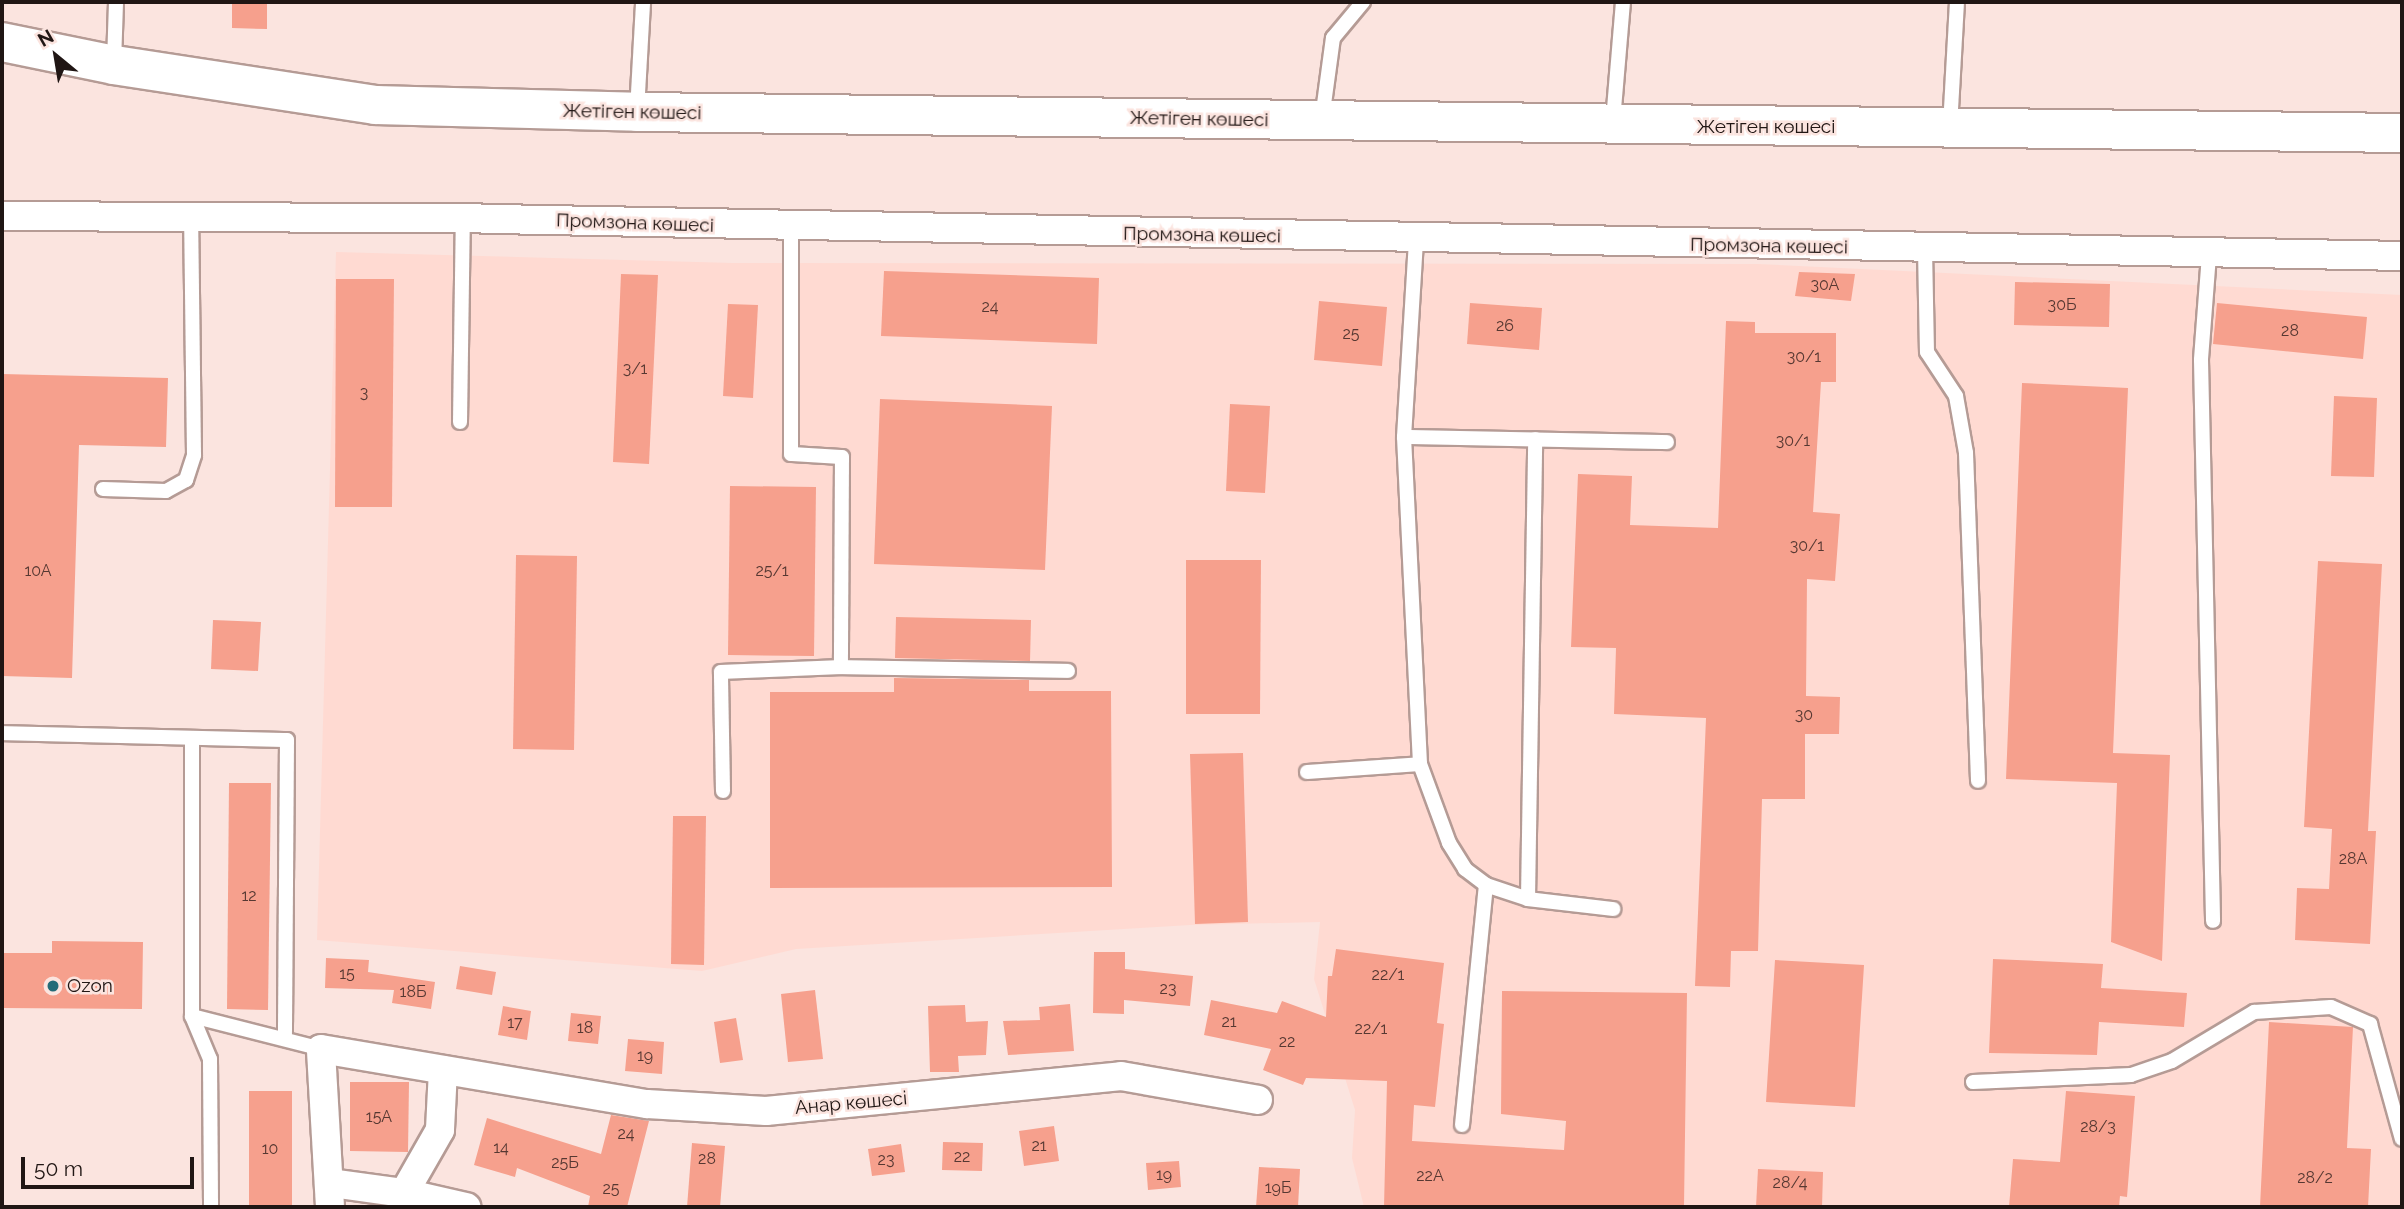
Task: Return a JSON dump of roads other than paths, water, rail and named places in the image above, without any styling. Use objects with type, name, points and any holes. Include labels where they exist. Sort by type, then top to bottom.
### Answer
[{"type":"street","name":"Жетіген көшесі","points":[[2,42],[114,65],[375,104],[637,112],[1612,126],[2402,133]]},
{"type":"street","name":"Промзона көшесі","points":[[2,216],[463,219],[791,228],[2209,255],[2402,256]]},
{"type":"street","name":"Анар көшесі","points":[[321,1049],[647,1104],[766,1111],[1121,1076],[1258,1100]]},
{"type":"street","points":[[321,1049],[330,1195],[404,1192],[466,1207]]},
{"type":"street","points":[[404,1192],[440,1130],[443,1070]]},
{"type":"lane","points":[[114,65],[116,2]]},
{"type":"lane","points":[[637,112],[643,2]]},
{"type":"lane","points":[[1321,120],[1333,38],[1363,2]]},
{"type":"lane","points":[[1612,126],[1623,2]]},
{"type":"lane","points":[[1950,128],[1958,2]]},
{"type":"lane","points":[[103,489],[166,491],[186,480],[194,455],[191,217]]},
{"type":"lane","points":[[460,422],[463,219]]},
{"type":"lane","points":[[791,228],[791,454],[842,457],[841,667]]},
{"type":"lane","points":[[1416,238],[1404,437],[1420,764],[1449,843],[1465,869],[1486,885],[1528,899],[1613,909]]},
{"type":"lane","points":[[1925,249],[1927,352],[1956,396],[1966,453],[1978,781]]},
{"type":"lane","points":[[2209,255],[2201,360],[2213,921]]},
{"type":"lane","points":[[1404,437],[1667,442]]},
{"type":"lane","points":[[1528,899],[1535,439]]},
{"type":"lane","points":[[723,792],[722,672],[841,667],[1068,671]]},
{"type":"lane","points":[[2,733],[192,741],[287,740],[285,1037]]},
{"type":"lane","points":[[192,741],[192,1016],[210,1059],[211,1207]]},
{"type":"lane","points":[[1307,772],[1420,764]]},
{"type":"lane","points":[[1462,1125],[1486,885]]},
{"type":"lane","points":[[1973,1082],[2131,1075],[2172,1061],[2254,1012],[2331,1007],[2370,1024],[2402,1139]]},
{"type":"lane","points":[[192,1016],[285,1037],[321,1049]]},
{"type":"place","name":"Ozon","points":[[53,986]]}]
